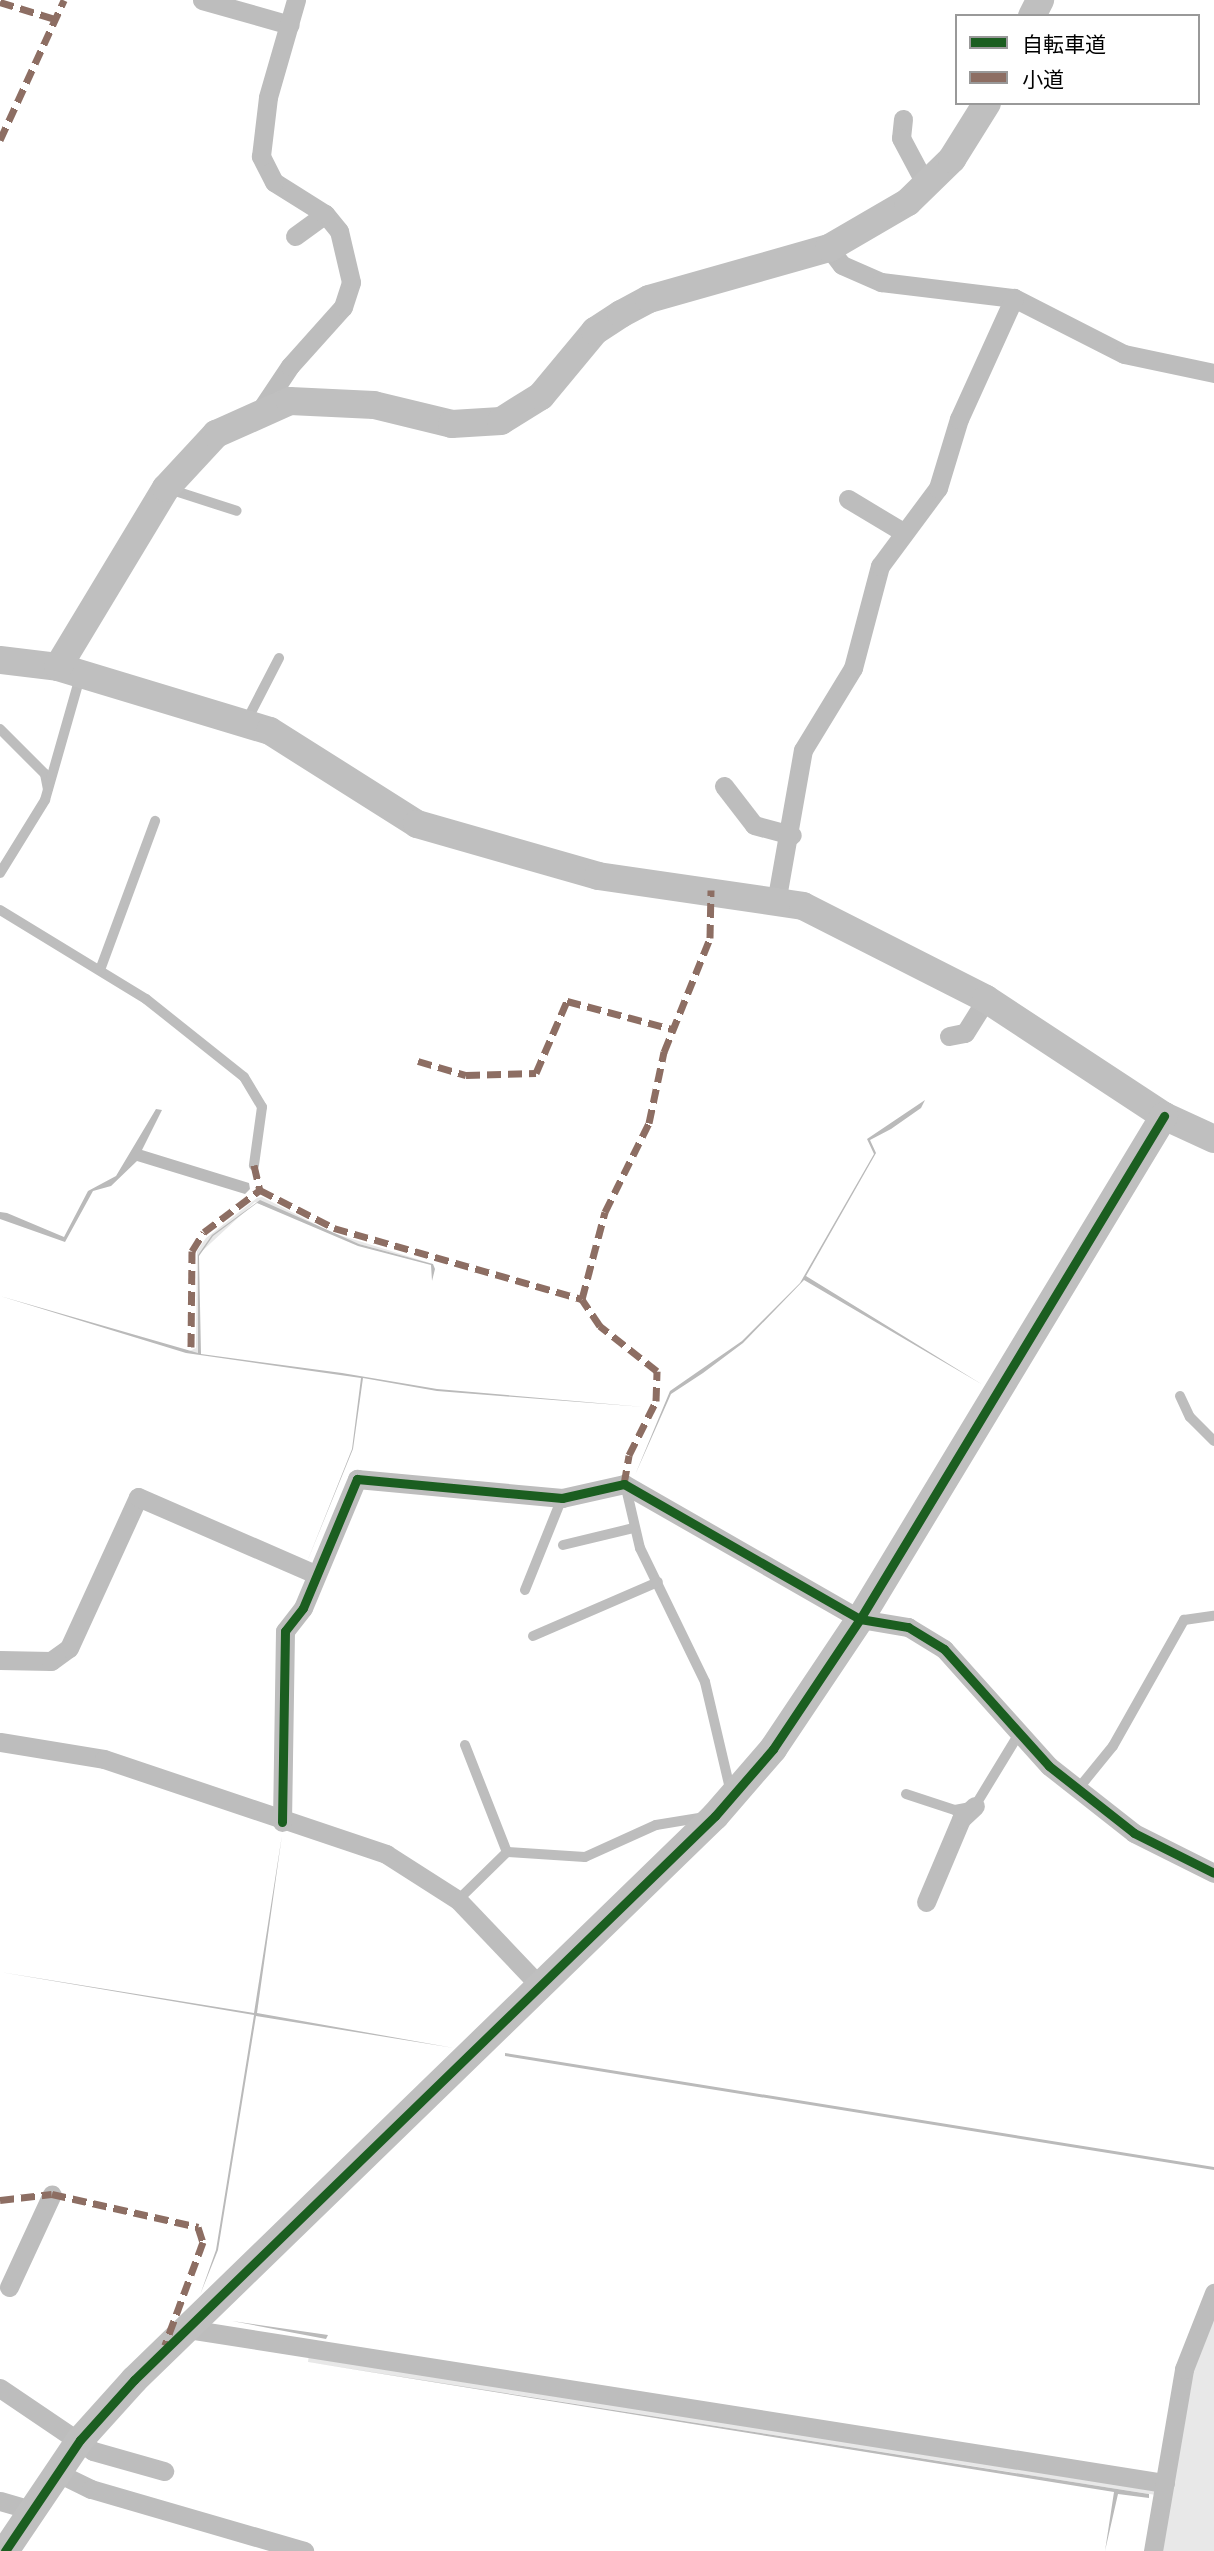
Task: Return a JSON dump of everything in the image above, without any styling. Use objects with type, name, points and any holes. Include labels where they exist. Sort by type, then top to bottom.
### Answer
[{"type":"street","points":[[202,0],[290,25]]},
{"type":"street","points":[[260,411],[349,298],[347,250],[325,214],[274,182],[261,156],[268,97],[296,0]]},
{"type":"street","points":[[69,670],[166,488],[216,434],[260,411],[325,400],[452,424],[501,421],[541,396],[595,331],[621,314],[649,299],[829,248],[927,187],[986,105]]},
{"type":"street","points":[[903,119],[901,138],[927,187]]},
{"type":"street","points":[[295,236],[325,214]]},
{"type":"street","points":[[829,248],[842,265],[881,282],[1014,299],[1124,354],[1214,373]]},
{"type":"street","points":[[778,897],[792,835],[803,750],[853,668],[866,601],[903,532],[938,488],[959,419],[1014,299]]},
{"type":"street","points":[[848,499],[903,532]]},
{"type":"street","points":[[0,660],[69,670],[246,722],[417,824],[597,876],[778,897],[986,999],[1164,1116],[1214,1139]]},
{"type":"street","points":[[724,786],[754,825],[792,835]]},
{"type":"street","points":[[949,1036],[965,1033],[986,999]]},
{"type":"street","points":[[5,2551],[80,2440],[188,2329],[723,1807],[773,1749],[860,1619],[1164,1116]]},
{"type":"street","points":[[282,1822],[284,1637],[357,1479],[562,1498],[624,1484],[860,1619],[908,1627],[944,1649],[1017,1737],[1078,1789],[1134,1833],[1214,1873]]},
{"type":"street","points":[[0,1660],[51,1661],[69,1648],[138,1497],[313,1573]]},
{"type":"street","points":[[0,1742],[104,1759],[282,1822],[386,1854],[458,1900],[540,1986]]},
{"type":"street","points":[[926,1902],[961,1819],[975,1806]]},
{"type":"street","points":[[9,2287],[52,2194]]},
{"type":"street","points":[[1153,2551],[1184,2369],[1214,2294]]},
{"type":"street","points":[[188,2329],[1165,2483]]},
{"type":"street","points":[[0,2388],[93,2451],[164,2471]]},
{"type":"street","points":[[54,2475],[91,2489],[304,2551]]},
{"type":"street","points":[[0,2501],[33,2508]]},
{"type":"lane","points":[[166,488],[237,511]]},
{"type":"lane","points":[[246,722],[279,658]]},
{"type":"lane","points":[[0,873],[48,791],[69,670]]},
{"type":"lane","points":[[0,729],[45,774],[48,791]]},
{"type":"lane","points":[[100,970],[155,821]]},
{"type":"lane","points":[[0,911],[100,970],[186,1027],[255,1089],[262,1107],[254,1165]]},
{"type":"lane","points":[[1180,1396],[1190,1417],[1214,1441]]},
{"type":"lane","points":[[458,1900],[507,1852],[585,1857],[656,1825],[723,1807],[705,1682],[634,1528],[624,1484]]},
{"type":"lane","points":[[526,1590],[562,1498]]},
{"type":"lane","points":[[563,1545],[634,1528]]},
{"type":"lane","points":[[533,1636],[658,1582]]},
{"type":"lane","points":[[1078,1789],[1113,1746],[1184,1620],[1214,1616]]},
{"type":"lane","points":[[906,1794],[955,1810],[975,1806],[1017,1737]]},
{"type":"lane","points":[[465,1745],[507,1852]]},
{"type":"shaded area","points":[[925,1100],[921,1108],[870,1140],[876,1153],[806,1276],[983,1385],[804,1280],[743,1343],[671,1394],[635,1475],[670,1391],[742,1341],[800,1283],[874,1154],[867,1139]]},
{"type":"shaded area","points":[[156,1109],[162,1110],[142,1150],[249,1183],[250,1189],[245,1194],[137,1161],[111,1186],[93,1191],[65,1242],[0,1219],[0,1212],[7,1213],[64,1237],[88,1191],[116,1176]]},
{"type":"shaded area","points":[[262,1197],[333,1233],[433,1264],[359,1244],[255,1202],[198,1255],[198,1353],[187,1352],[196,1348],[197,1251],[206,1238],[257,1198]]},
{"type":"shaded area","points":[[260,1200],[359,1244],[433,1264],[435,1269],[432,1281],[431,1265],[358,1246],[257,1203],[213,1236],[199,1256],[201,1354],[342,1373],[437,1389],[644,1407],[437,1391],[363,1378],[353,1449],[307,1562],[352,1449],[361,1378],[186,1353],[0,1296],[198,1353],[198,1255],[212,1235]]},
{"type":"shaded area","points":[[282,1835],[257,2013],[454,2048],[256,2016],[218,2250],[200,2295],[216,2250],[254,2015],[0,1972],[254,2013]]},
{"type":"shaded area","points":[[505,2053],[1214,2167],[1214,2170],[505,2056]]},
{"type":"shaded area","points":[[1214,2308],[1214,2551],[1160,2551],[1191,2365]]},
{"type":"shaded area","points":[[232,2321],[328,2335],[326,2339]]},
{"type":"shaded area","points":[[309,2354],[1154,2488],[1156,2495],[308,2362]]},
{"type":"shaded area","points":[[308,2362],[1149,2494],[1149,2498],[1118,2494],[1105,2551],[1114,2492]]},
{"type":"marked path","points":[[0,140],[64,0]]},
{"type":"marked path","points":[[0,2],[55,19]]},
{"type":"marked path","points":[[624,1484],[629,1455],[656,1401],[657,1371],[600,1326],[582,1299],[605,1212],[649,1123],[664,1052],[710,938],[711,890]]},
{"type":"marked path","points":[[418,1061],[466,1075],[536,1073],[567,1001],[672,1029]]},
{"type":"marked path","points":[[254,1165],[260,1190],[334,1228],[582,1299]]},
{"type":"marked path","points":[[191,1347],[192,1251],[204,1232],[260,1190]]},
{"type":"marked path","points":[[0,2200],[52,2194],[198,2227],[203,2242],[165,2345]]},
{"type":"cycle path","points":[[5,2551],[80,2440],[134,2380],[715,1816],[773,1749],[860,1619],[1164,1116]]},
{"type":"cycle path","points":[[282,1822],[285,1631],[303,1608],[357,1479],[562,1498],[624,1484],[860,1619],[908,1627],[944,1649],[1049,1766],[1134,1833],[1214,1873]]}]
